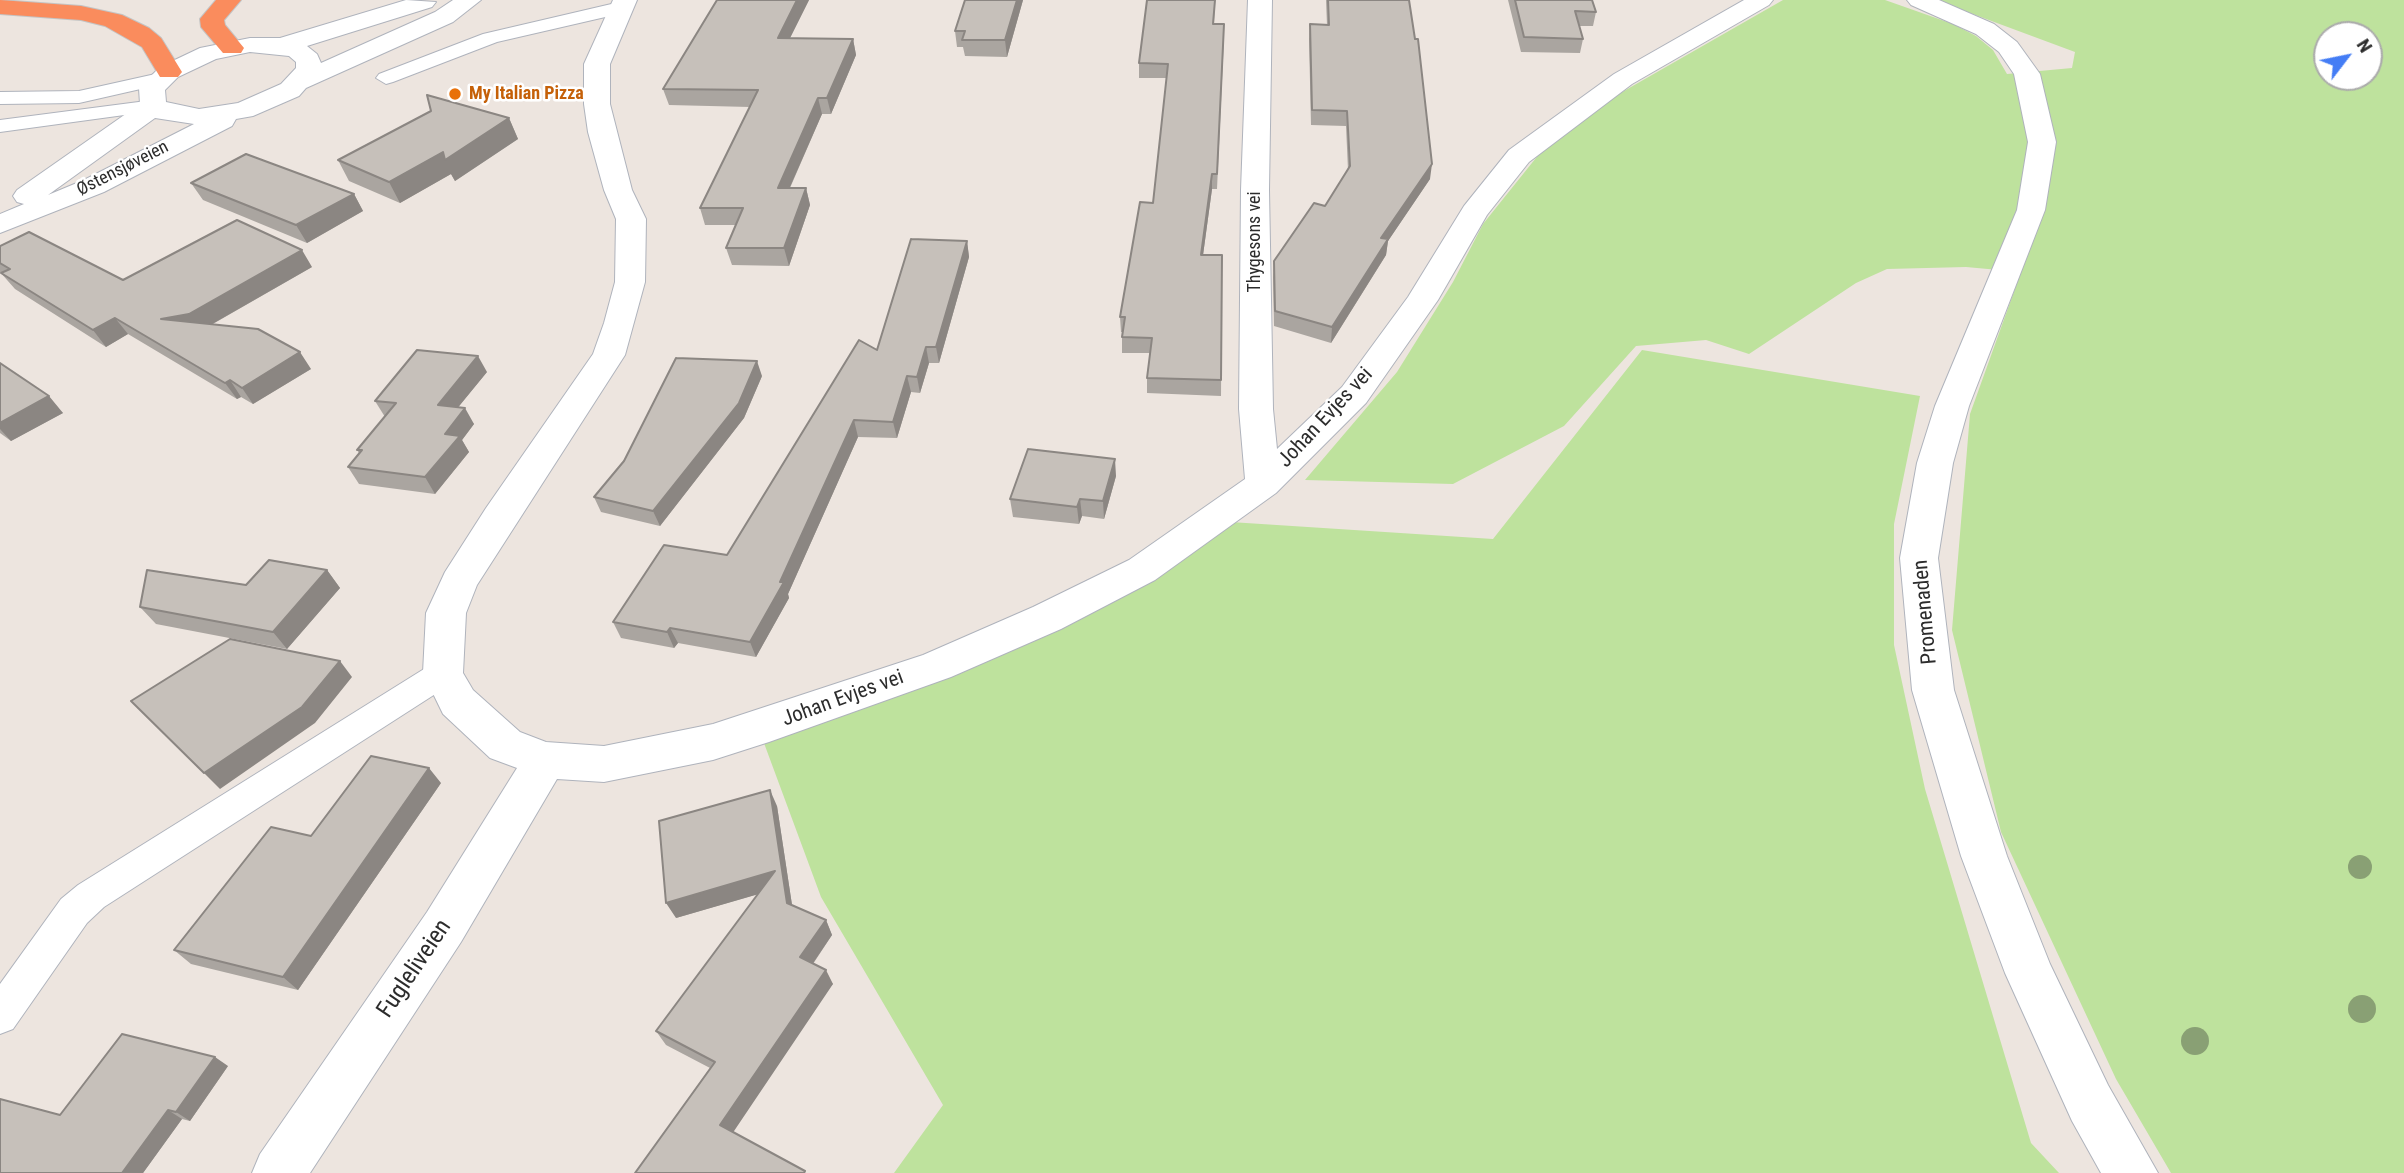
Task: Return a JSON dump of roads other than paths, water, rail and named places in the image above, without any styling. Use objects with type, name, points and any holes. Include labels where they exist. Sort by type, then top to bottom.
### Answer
[{"type":"highway","points":[[229,0],[212,19],[213,27],[232,48]]},
{"type":"highway","points":[[0,7],[80,13],[113,20],[140,33],[152,43],[164,75]]},
{"type":"street","points":[[430,0],[281,46],[232,48],[187,62],[164,75],[152,88],[150,98],[154,106],[164,112],[199,117],[244,110],[278,97],[300,82],[444,17],[469,0]]},
{"type":"street","name":"Thygesons vei","points":[[1260,0],[1255,286],[1256,409],[1263,484]]},
{"type":"street","name":"Johan Evjes vei","points":[[443,673],[458,702],[505,745],[545,760],[604,764],[713,742],[937,666],[1047,618],[1142,570],[1263,484],[1354,394],[1422,300],[1474,212],[1519,156],[1556,125],[1623,79],[1761,0]]},
{"type":"street","name":"Promenaden","points":[[1919,0],[1967,19],[2008,47],[2027,74],[2038,120],[2041,160],[2031,210],[1952,406],[1936,463],[1919,558],[1933,690],[1984,856],[2029,973],[2090,1102],[2131,1173]]},
{"type":"street","points":[[443,673],[446,613],[459,582],[609,355],[620,323],[630,282],[632,231],[606,149],[596,84],[601,49],[622,4]]},
{"type":"street","points":[[281,46],[298,51],[308,59],[309,69],[300,82]]},
{"type":"street","name":"Østensjøveien","points":[[0,217],[154,106]]},
{"type":"street","name":"Østensjøveien","points":[[0,224],[93,186],[244,110]]},
{"type":"street","name":"Fugleliveien","points":[[279,1173],[444,927],[545,760]]},
{"type":"lane","points":[[386,78],[489,38],[622,4]]},
{"type":"lane","points":[[0,98],[79,97],[164,75]]},
{"type":"lane","points":[[0,126],[154,106]]},
{"type":"lane","points":[[0,1016],[74,911],[91,897],[443,673]]},
{"type":"place","name":"My Italian Pizza","points":[[455,94]]}]
